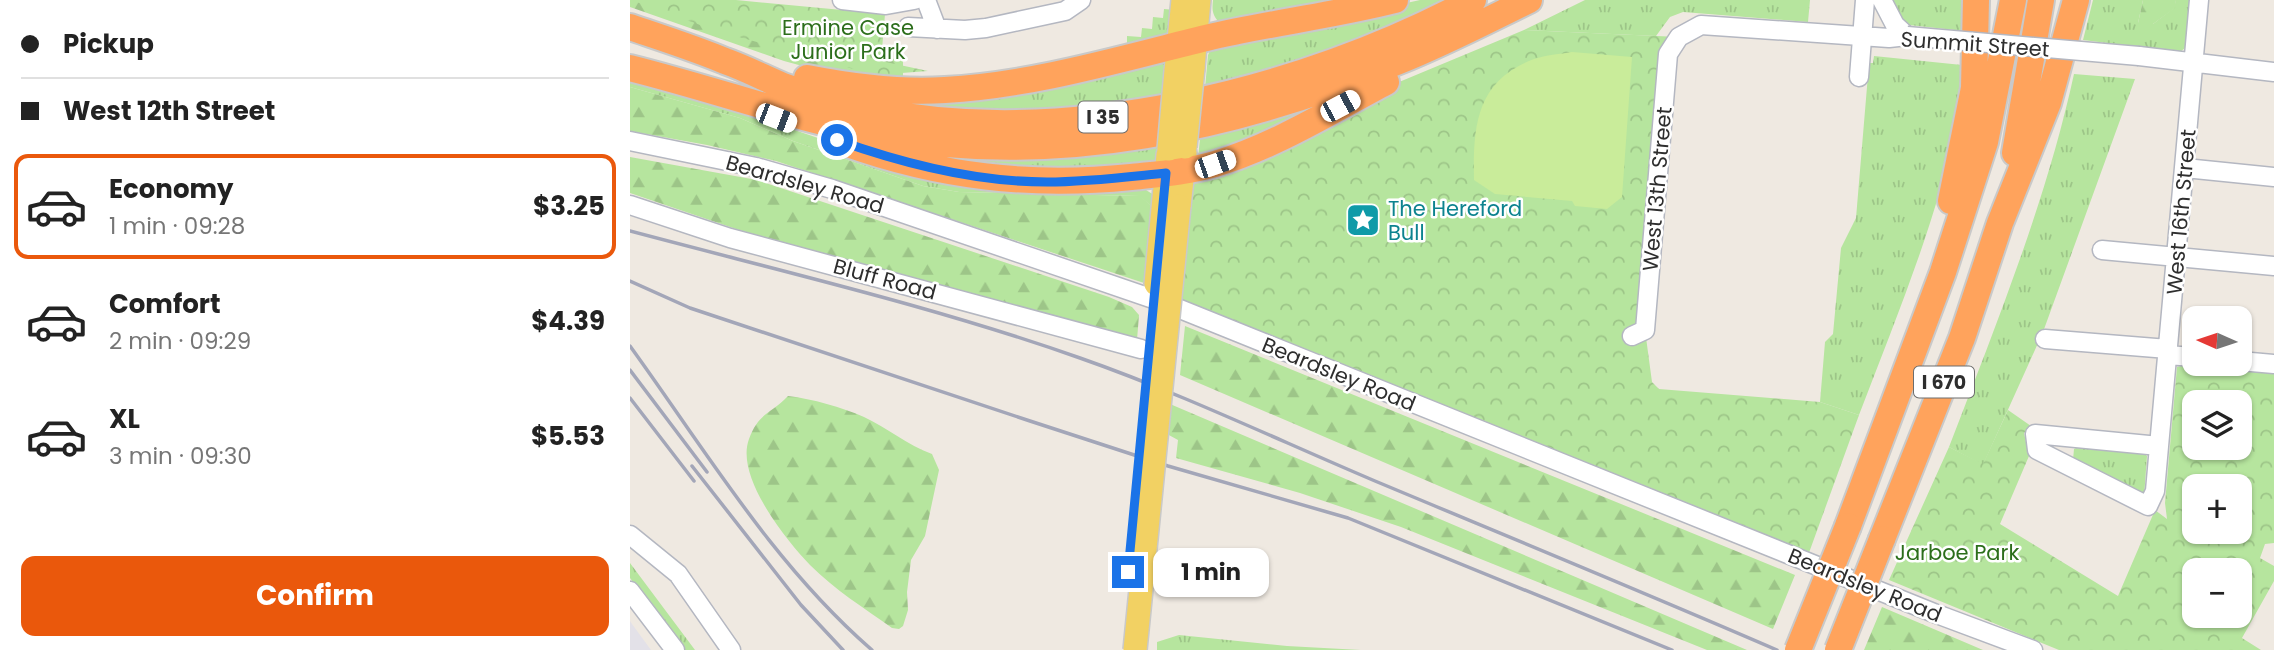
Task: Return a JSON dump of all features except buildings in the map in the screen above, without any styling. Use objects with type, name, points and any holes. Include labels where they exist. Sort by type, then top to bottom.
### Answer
[{"type":"highway","points":[[724,60],[869,88],[944,90],[1021,82],[1188,43],[1395,0]]},
{"type":"highway","name":"I 35","points":[[630,27],[724,60],[783,86],[829,100],[899,115],[976,123],[1076,120],[1175,104],[1296,74],[1372,48],[1473,0]]},
{"type":"highway","name":"I 35","points":[[630,68],[809,118],[901,138],[992,147],[1047,147],[1139,136],[1219,120],[1313,93],[1411,56],[1529,0]]},
{"type":"highway","points":[[679,82],[855,146],[948,172],[991,179],[1093,181],[1176,160],[1215,164],[1272,142],[1454,47],[1535,0]]},
{"type":"highway","points":[[1943,272],[1945,228],[1974,88],[1976,0]]},
{"type":"highway","name":"I 670","points":[[1798,650],[1848,526],[1943,272],[1985,142],[2013,0]]},
{"type":"highway","name":"I 670","points":[[1838,650],[1962,338],[2000,223],[2023,117],[2041,0]]},
{"type":"highway","points":[[2000,223],[2048,103],[2076,0]]},
{"type":"main road","points":[[1183,0],[1188,43]]},
{"type":"main road","points":[[1120,650],[1188,43],[1199,0]]},
{"type":"main road","points":[[1135,650],[1171,205]]},
{"type":"street","points":[[842,0],[886,5],[914,0]]},
{"type":"street","points":[[926,0],[937,29]]},
{"type":"street","points":[[908,27],[986,29],[1065,11],[1081,0]]},
{"type":"street","points":[[1859,77],[1865,0]]},
{"type":"street","points":[[1882,0],[1895,25],[1907,36]]},
{"type":"street","name":"West 16th Street","points":[[2159,446],[2035,434],[2037,450],[2148,506],[2155,491],[2199,0]]},
{"type":"street","name":"Summit Street","points":[[1679,37],[1701,26],[1863,36],[1907,36],[2139,56],[2274,72]]},
{"type":"street","name":"West 13th Street","points":[[1632,336],[1645,330],[1668,54],[1679,37]]},
{"type":"street","name":"Beardsley Road","points":[[630,141],[756,167],[820,186],[1161,301],[1934,613],[2033,650]]},
{"type":"street","points":[[2185,168],[2274,177]]},
{"type":"street","name":"Bluff Road","points":[[630,205],[730,238],[1141,349]]},
{"type":"street","points":[[2102,250],[2274,266]]},
{"type":"street","points":[[1127,650],[1161,301]]},
{"type":"street","points":[[2045,339],[2182,355]]},
{"type":"street","points":[[2252,362],[2274,364]]},
{"type":"street","points":[[630,535],[678,574],[731,650]]},
{"type":"street","points":[[630,592],[675,650]]},
{"type":"shaded area","points":[[630,621],[632,624],[651,650],[630,650]]},
{"type":"green space","points":[[630,0],[650,0],[903,61],[903,79],[821,71],[784,61],[630,7]]},
{"type":"green space","name":"Ermine Case Junior Park","points":[[631,0],[736,0],[885,14],[881,61],[928,71],[875,75],[714,30]]},
{"type":"green space","points":[[1213,0],[1364,0],[1218,26]]},
{"type":"green space","points":[[1420,0],[1446,0],[1333,49],[1205,88],[1208,55],[1212,46]]},
{"type":"green space","points":[[1585,0],[1810,0],[1808,22],[1683,12],[1670,17],[1656,36],[1524,30]]},
{"type":"green space","points":[[1890,0],[1964,0],[1964,31],[1909,25],[1901,21]]},
{"type":"green space","points":[[2093,0],[2143,0],[2138,23],[2153,24],[2174,8],[2176,0],[2190,0],[2185,48],[2180,52],[2083,40]]},
{"type":"green space","points":[[2143,0],[2176,0],[2175,8],[2153,24],[2148,35],[2142,35],[2138,23]]},
{"type":"green space","points":[[1164,9],[1175,10],[1171,34],[1127,47],[1127,36],[1141,37],[1142,28],[1152,29],[1153,17],[1163,18]]},
{"type":"green space","points":[[1524,30],[1679,37],[1668,54],[1645,330],[1652,382],[1659,389],[1820,402],[1859,415],[1806,561],[1168,310],[1183,172]]},
{"type":"green space","points":[[1572,52],[1632,57],[1622,197],[1607,209],[1575,206],[1572,201],[1495,194],[1474,180],[1477,124],[1489,93],[1515,68],[1534,59]]},
{"type":"green space","points":[[1874,56],[1962,65],[1951,142],[1941,187],[1913,273],[1859,415],[1820,402],[1825,342],[1833,334],[1841,248],[1856,218],[1869,63],[1873,63]]},
{"type":"green space","points":[[1162,62],[1167,66],[1166,96],[1095,106],[975,113],[870,95]]},
{"type":"green space","points":[[2074,74],[2135,79],[2043,332],[1983,465],[1949,447],[2035,216],[2063,122]]},
{"type":"green space","points":[[630,78],[906,168],[1146,190],[1154,195],[1154,208],[1139,196],[959,192],[923,186],[793,141],[740,118],[630,87]]},
{"type":"green space","points":[[1374,81],[1285,128],[1198,158],[1200,139],[1270,119]]},
{"type":"green space","points":[[630,87],[740,118],[793,141],[923,186],[959,192],[1140,196],[1154,208],[1147,284],[776,161],[630,131]]},
{"type":"green space","points":[[1159,143],[1159,163],[1115,174],[958,165],[936,153],[950,158],[1050,158],[1088,155]]},
{"type":"green space","points":[[630,157],[757,180],[1109,297],[1132,307],[1139,315],[1137,340],[739,230],[630,193]]},
{"type":"green space","points":[[1185,326],[1795,575],[1773,629],[1180,375]]},
{"type":"green space","name":"Jarboe Park","points":[[2182,365],[2182,376],[2252,376],[2252,369],[2274,371],[2274,543],[2265,544],[2260,558],[2274,566],[2274,581],[2252,620],[2252,558],[2182,558],[2182,628],[2248,628],[2242,638],[2261,650],[2059,650],[1889,580],[1949,447],[1983,464],[2008,410],[2031,426],[2024,433],[2029,456],[2000,524],[2118,596],[2155,510],[2167,519],[2165,503],[2177,367]]},
{"type":"green space","points":[[788,396],[817,401],[855,413],[932,454],[939,470],[925,536],[911,560],[908,610],[903,626],[899,629],[892,628],[829,583],[810,565],[776,523],[756,488],[749,471],[749,439],[761,418]]},
{"type":"green space","points":[[1170,404],[1747,650],[1707,650],[1401,527],[1300,493],[1176,458],[1178,440],[1167,434]]},
{"type":"green space","points":[[2076,448],[2145,454],[2144,497],[2073,460]]},
{"type":"green space","points":[[630,563],[695,650],[685,650],[630,578]]},
{"type":"green space","points":[[1882,607],[1983,650],[1864,650]]},
{"type":"green space","points":[[1179,635],[1361,650],[1157,650],[1157,642]]},
{"type":"railway","points":[[630,231],[913,306],[1080,358],[1191,401],[1777,650]]},
{"type":"railway","points":[[630,281],[690,308],[1030,421],[1168,466],[1348,518],[1672,650]]},
{"type":"railway","points":[[630,346],[772,544],[836,617],[872,650]]},
{"type":"railway","points":[[630,370],[707,472]]},
{"type":"railway","points":[[630,398],[694,481]]},
{"type":"railway","points":[[692,466],[801,605],[843,650]]},
{"type":"place","name":"The Hereford Bull","points":[[1363,220]]},
{"type":"route","points":[[837,140],[926,167],[991,179],[1093,181],[1166,173],[1128,572]]}]
